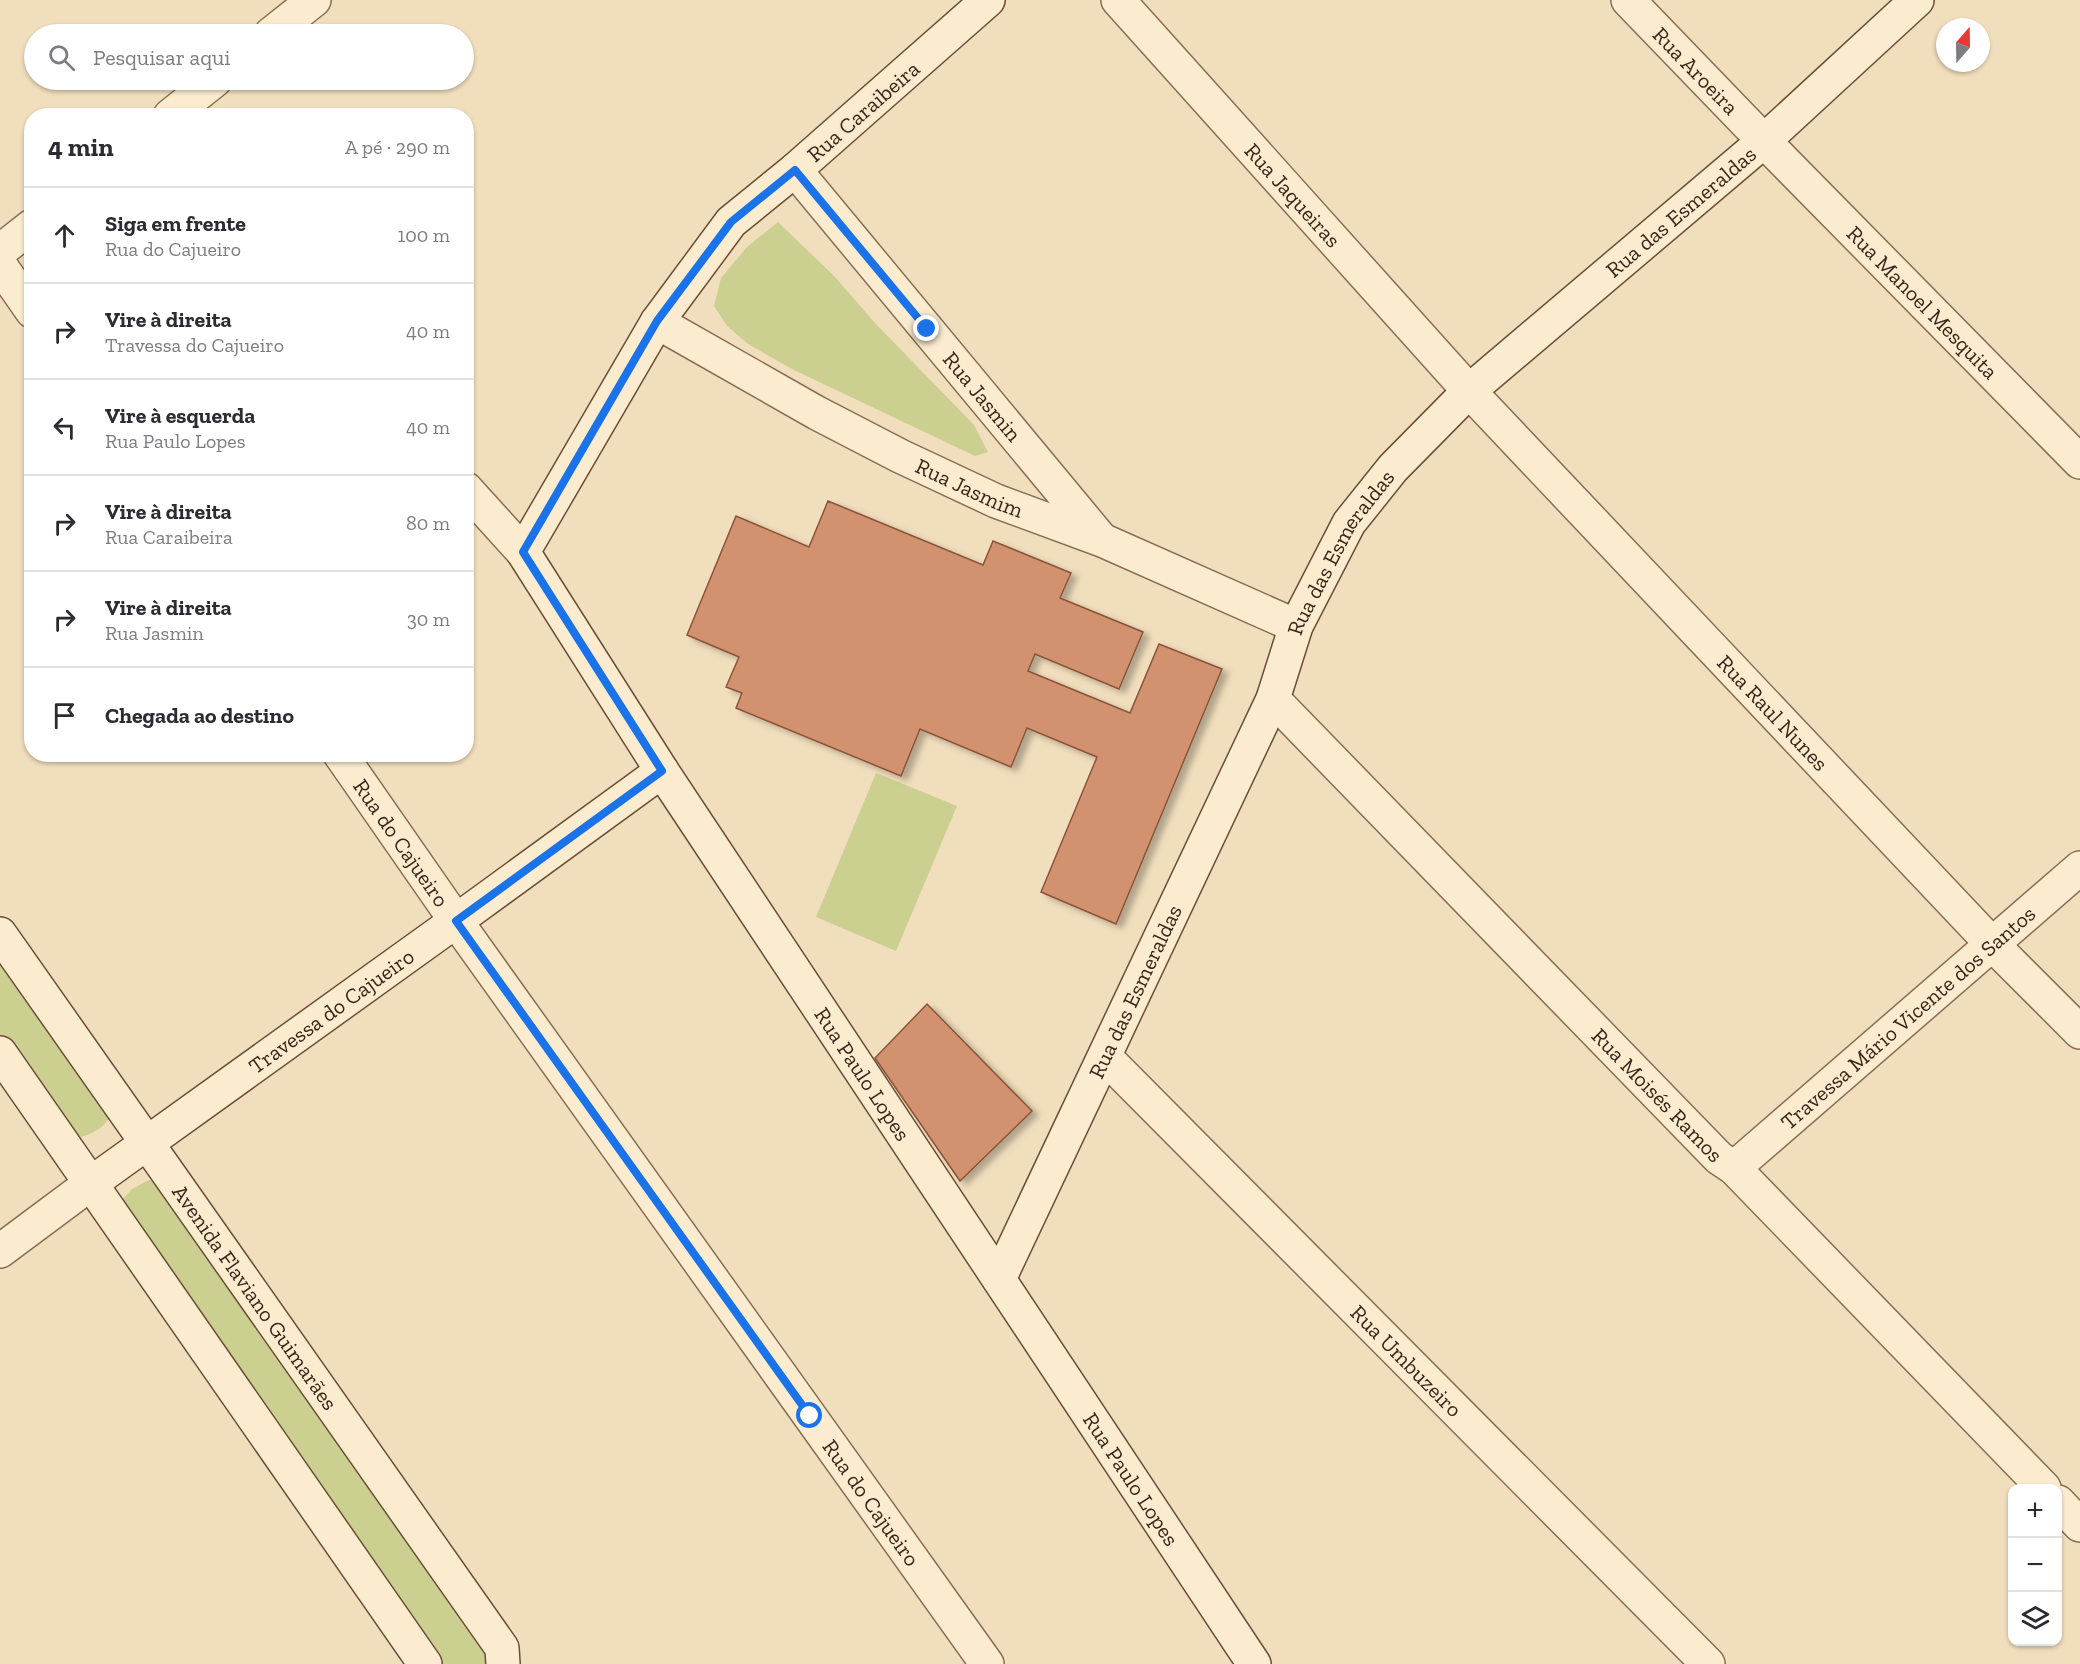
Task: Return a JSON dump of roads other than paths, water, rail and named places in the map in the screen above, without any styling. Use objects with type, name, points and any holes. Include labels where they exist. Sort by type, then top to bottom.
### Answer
[{"type":"street","points":[[284,24],[315,0]]},
{"type":"street","name":"Rua Caraibeira","points":[[523,552],[657,321],[731,222],[795,170],[988,0]]},
{"type":"street","name":"Rua Jaqueiras","points":[[1118,0],[1469,391]]},
{"type":"street","name":"Rua Aroeira","points":[[1628,0],[1764,141]]},
{"type":"street","name":"Rua das Esmeraldas","points":[[999,1279],[1273,699],[1296,626],[1349,523],[1393,468],[1469,391],[1764,141],[1917,0]]},
{"type":"street","points":[[180,108],[202,90]]},
{"type":"street","name":"Rua Manoel Mesquita","points":[[1764,141],[2080,462]]},
{"type":"street","name":"Rua Jasmin","points":[[795,170],[1102,540]]},
{"type":"street","points":[[0,251],[24,232]]},
{"type":"street","points":[[0,265],[24,300]]},
{"type":"street","name":"Rua Jasmim","points":[[657,321],[817,413],[900,456],[996,501],[1102,540],[1296,626]]},
{"type":"street","name":"Rua Raul Nunes","points":[[1469,391],[1992,944],[2080,1032]]},
{"type":"street","name":"Rua Paulo Lopes","points":[[474,498],[523,552],[662,771],[1254,1664]]},
{"type":"street","name":"Rua Moisés Ramos","points":[[1273,699],[1719,1158],[1734,1168],[2040,1484]]},
{"type":"street","name":"Rua do Cajueiro","points":[[346,762],[456,921],[987,1664]]},
{"type":"street","name":"Travessa do Cajueiro","points":[[0,1251],[662,771]]},
{"type":"street","name":"Travessa Mário Vicente dos Santos","points":[[1734,1168],[2080,868]]},
{"type":"street","name":"Avenida Flaviano Guimarães","points":[[0,934],[502,1648],[503,1664]]},
{"type":"street","points":[[0,1053],[425,1664]]},
{"type":"street","name":"Rua Umbuzeiro","points":[[1105,1057],[1708,1664]]},
{"type":"street","points":[[2062,1506],[2080,1526]]}]
